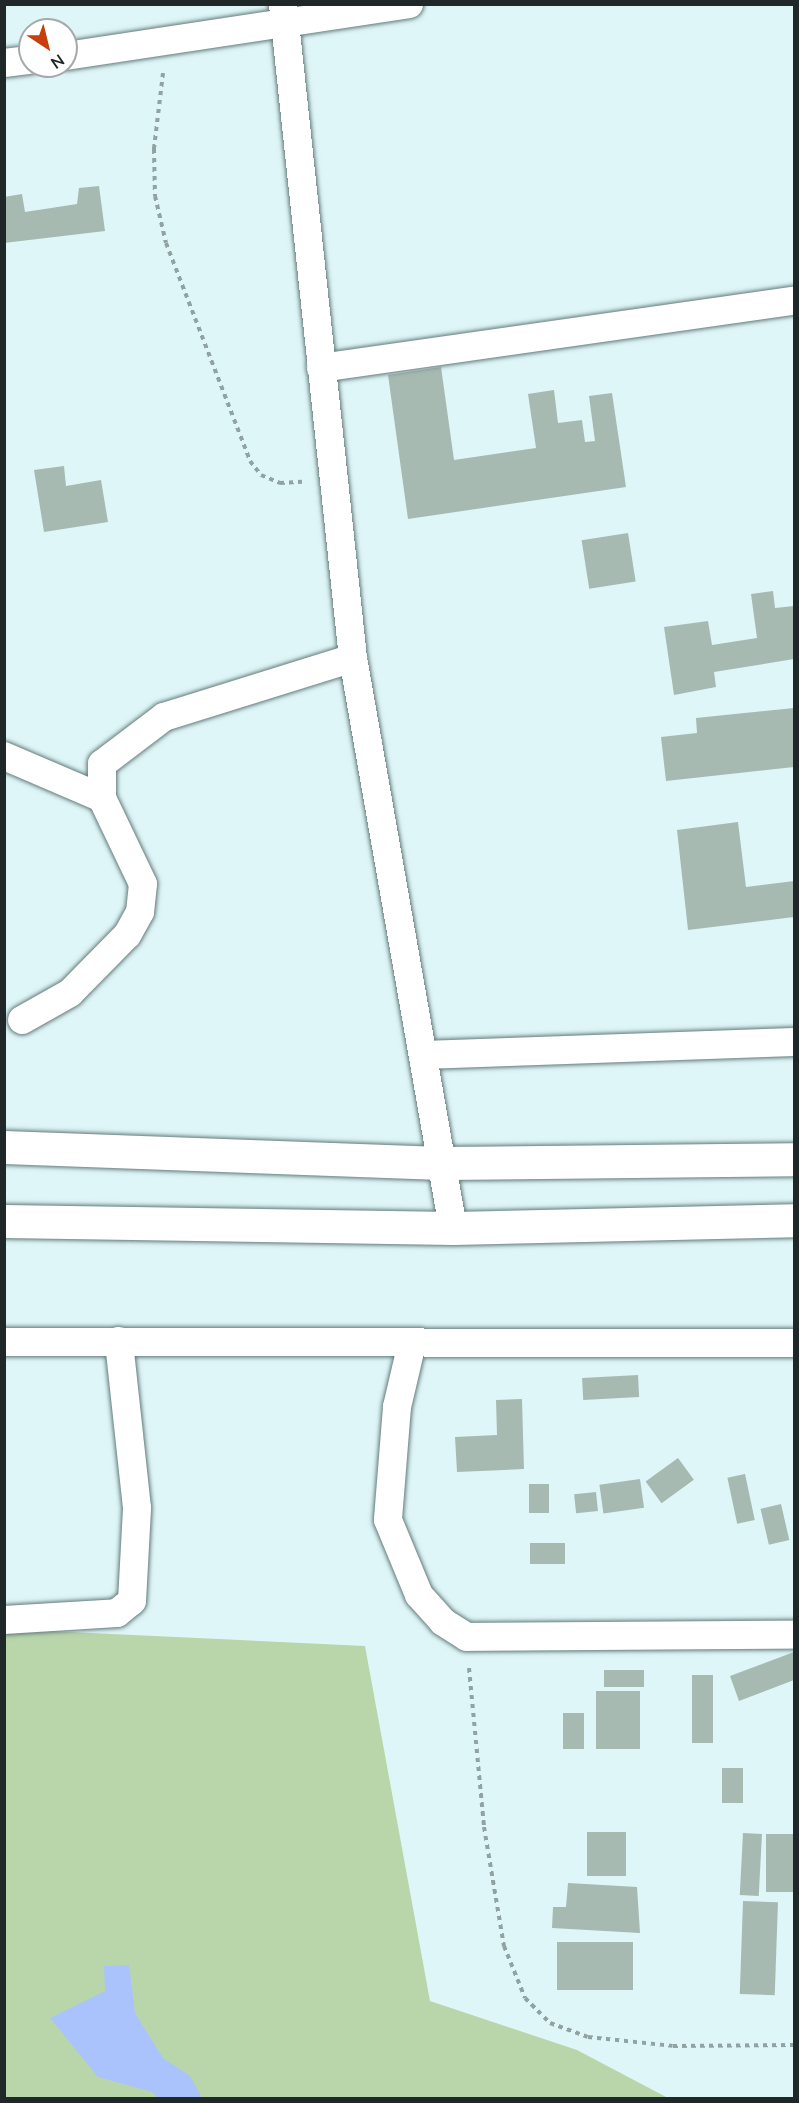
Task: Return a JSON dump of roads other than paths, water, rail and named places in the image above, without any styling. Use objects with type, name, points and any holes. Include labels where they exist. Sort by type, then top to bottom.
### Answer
[{"type":"main road","points":[[4,1147],[441,1162],[795,1159]]},
{"type":"main road","points":[[4,1221],[453,1228],[795,1220]]},
{"type":"street","points":[[78,54],[170,43],[284,15],[409,4]]},
{"type":"street","points":[[284,15],[353,658],[453,1228]]},
{"type":"street","points":[[321,368],[795,301]]},
{"type":"street","points":[[22,1020],[70,993],[127,934],[140,912],[143,884],[134,856],[102,798],[102,764],[164,717],[353,658]]},
{"type":"street","points":[[4,756],[102,798]]},
{"type":"street","points":[[423,1055],[795,1042]]},
{"type":"street","points":[[4,1620],[117,1614],[132,1601],[136,1508],[119,1341]]},
{"type":"street","points":[[4,1342],[795,1343]]},
{"type":"street","points":[[412,1342],[397,1407],[388,1520],[419,1595],[443,1622],[466,1637],[795,1635]]},
{"type":"water","points":[[129,1965],[135,2013],[163,2058],[190,2076],[202,2098],[158,2098],[152,2092],[98,2077],[50,2018],[105,1991],[104,1966]]}]
